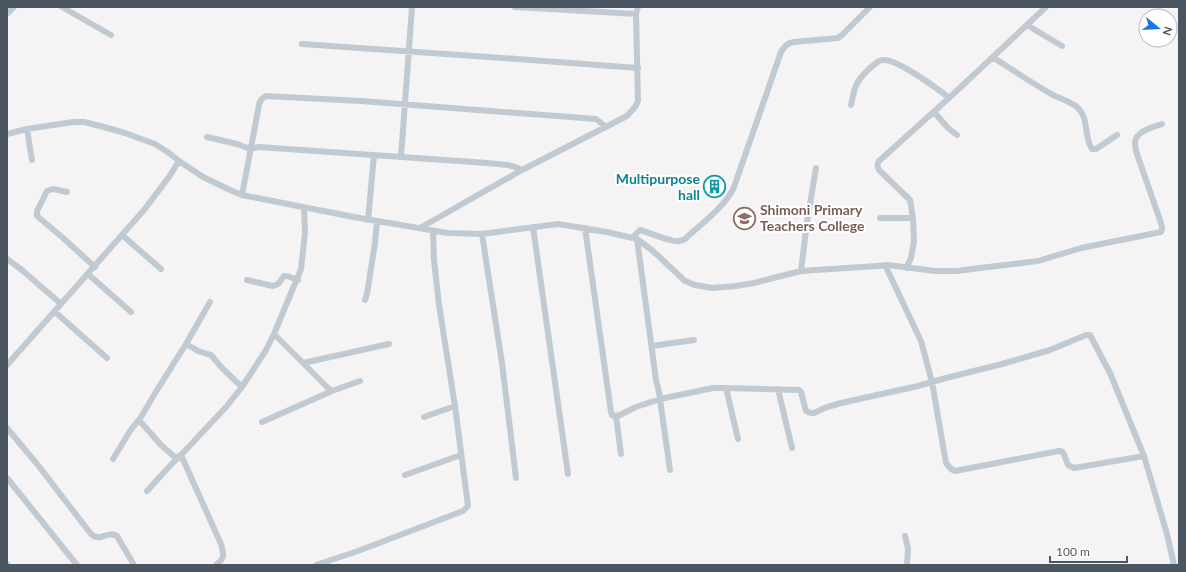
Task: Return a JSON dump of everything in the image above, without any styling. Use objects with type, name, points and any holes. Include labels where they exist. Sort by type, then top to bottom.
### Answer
[{"type":"street","points":[[7,14],[14,7]]},
{"type":"street","points":[[62,7],[111,35]]},
{"type":"street","points":[[401,157],[412,7]]},
{"type":"street","points":[[515,7],[636,14]]},
{"type":"street","points":[[420,228],[522,170],[627,116],[636,107],[638,101],[636,14],[638,7]]},
{"type":"street","points":[[670,470],[635,238],[640,230],[650,232],[671,241],[679,242],[685,239],[718,209],[726,201],[734,187],[784,46],[788,43],[794,42],[838,38],[870,7]]},
{"type":"street","points":[[906,268],[911,258],[914,241],[913,218],[909,198],[879,170],[877,165],[878,163],[1046,7]]},
{"type":"street","points":[[1027,25],[1062,46]]},
{"type":"street","points":[[302,44],[638,68]]},
{"type":"street","points":[[992,58],[1055,96],[1078,107],[1082,113],[1088,141],[1092,149],[1096,149],[1117,135]]},
{"type":"street","points":[[852,105],[859,79],[878,62],[883,60],[892,62],[912,73],[949,98]]},
{"type":"street","points":[[242,195],[260,101],[266,96],[361,101],[596,119],[606,127]]},
{"type":"street","points":[[934,112],[948,128],[957,135]]},
{"type":"street","points":[[7,134],[27,129],[73,122],[84,122],[125,133],[156,144],[203,177],[242,195],[368,220],[448,233],[482,234],[558,224],[635,238],[652,251],[685,281],[702,287],[716,288],[736,286],[801,271],[885,265],[906,268],[958,271],[988,268],[1038,260],[1081,248],[1161,232],[1162,226],[1137,154],[1135,139],[1145,130],[1162,124]]},
{"type":"street","points":[[27,129],[32,160]]},
{"type":"street","points":[[207,137],[233,142],[250,149],[258,147],[510,165],[522,170]]},
{"type":"street","points":[[368,220],[374,155]]},
{"type":"street","points":[[7,365],[144,210],[179,161]]},
{"type":"street","points":[[801,271],[816,168]]},
{"type":"street","points":[[67,192],[53,188],[47,191],[37,211],[37,216],[68,242],[94,267]]},
{"type":"street","points":[[147,491],[226,407],[242,387],[266,350],[298,280],[304,250],[304,208]]},
{"type":"street","points":[[880,218],[913,218]]},
{"type":"street","points":[[365,300],[368,294],[377,221]]},
{"type":"street","points":[[533,228],[568,474]]},
{"type":"street","points":[[585,228],[611,412],[612,415],[616,416]]},
{"type":"street","points":[[316,565],[358,551],[466,509],[468,506],[455,406],[439,305],[434,260],[434,230]]},
{"type":"street","points":[[482,234],[502,363],[516,478]]},
{"type":"street","points":[[122,235],[161,269]]},
{"type":"street","points":[[7,259],[61,304]]},
{"type":"street","points":[[885,265],[921,340],[932,382],[946,463],[951,469],[955,471],[1059,451],[1064,452],[1068,465],[1074,468],[1144,456]]},
{"type":"street","points":[[88,274],[131,312]]},
{"type":"street","points":[[247,280],[272,286],[278,284],[284,276],[298,280]]},
{"type":"street","points":[[114,459],[130,431],[139,420],[186,344],[210,302]]},
{"type":"street","points":[[55,312],[108,358]]},
{"type":"street","points":[[274,334],[332,391]]},
{"type":"street","points":[[616,416],[660,399],[706,389],[726,388],[798,390],[801,392],[806,410],[814,413],[841,403],[886,394],[1002,364],[1050,350],[1089,335],[1091,336],[1110,374],[1144,456],[1167,534],[1174,565]]},
{"type":"street","points":[[652,346],[694,340]]},
{"type":"street","points":[[186,344],[198,351],[212,356],[242,387]]},
{"type":"street","points":[[303,363],[389,344]]},
{"type":"street","points":[[262,422],[332,391],[360,381]]},
{"type":"street","points":[[726,388],[738,439]]},
{"type":"street","points":[[778,389],[792,448]]},
{"type":"street","points":[[424,417],[455,406]]},
{"type":"street","points":[[616,416],[621,454]]},
{"type":"street","points":[[139,420],[161,445],[179,457],[221,544],[224,557],[216,565]]},
{"type":"street","points":[[7,428],[91,534],[97,538],[108,534],[117,536],[134,565]]},
{"type":"street","points":[[405,476],[461,455]]},
{"type":"street","points":[[7,478],[77,565]]},
{"type":"street","points":[[905,536],[908,548],[907,565]]},
{"type":"place","name":"Multipurpose hall","points":[[715,187]]},
{"type":"place","name":"Shimoni Primary Teachers College","points":[[744,218]]}]
